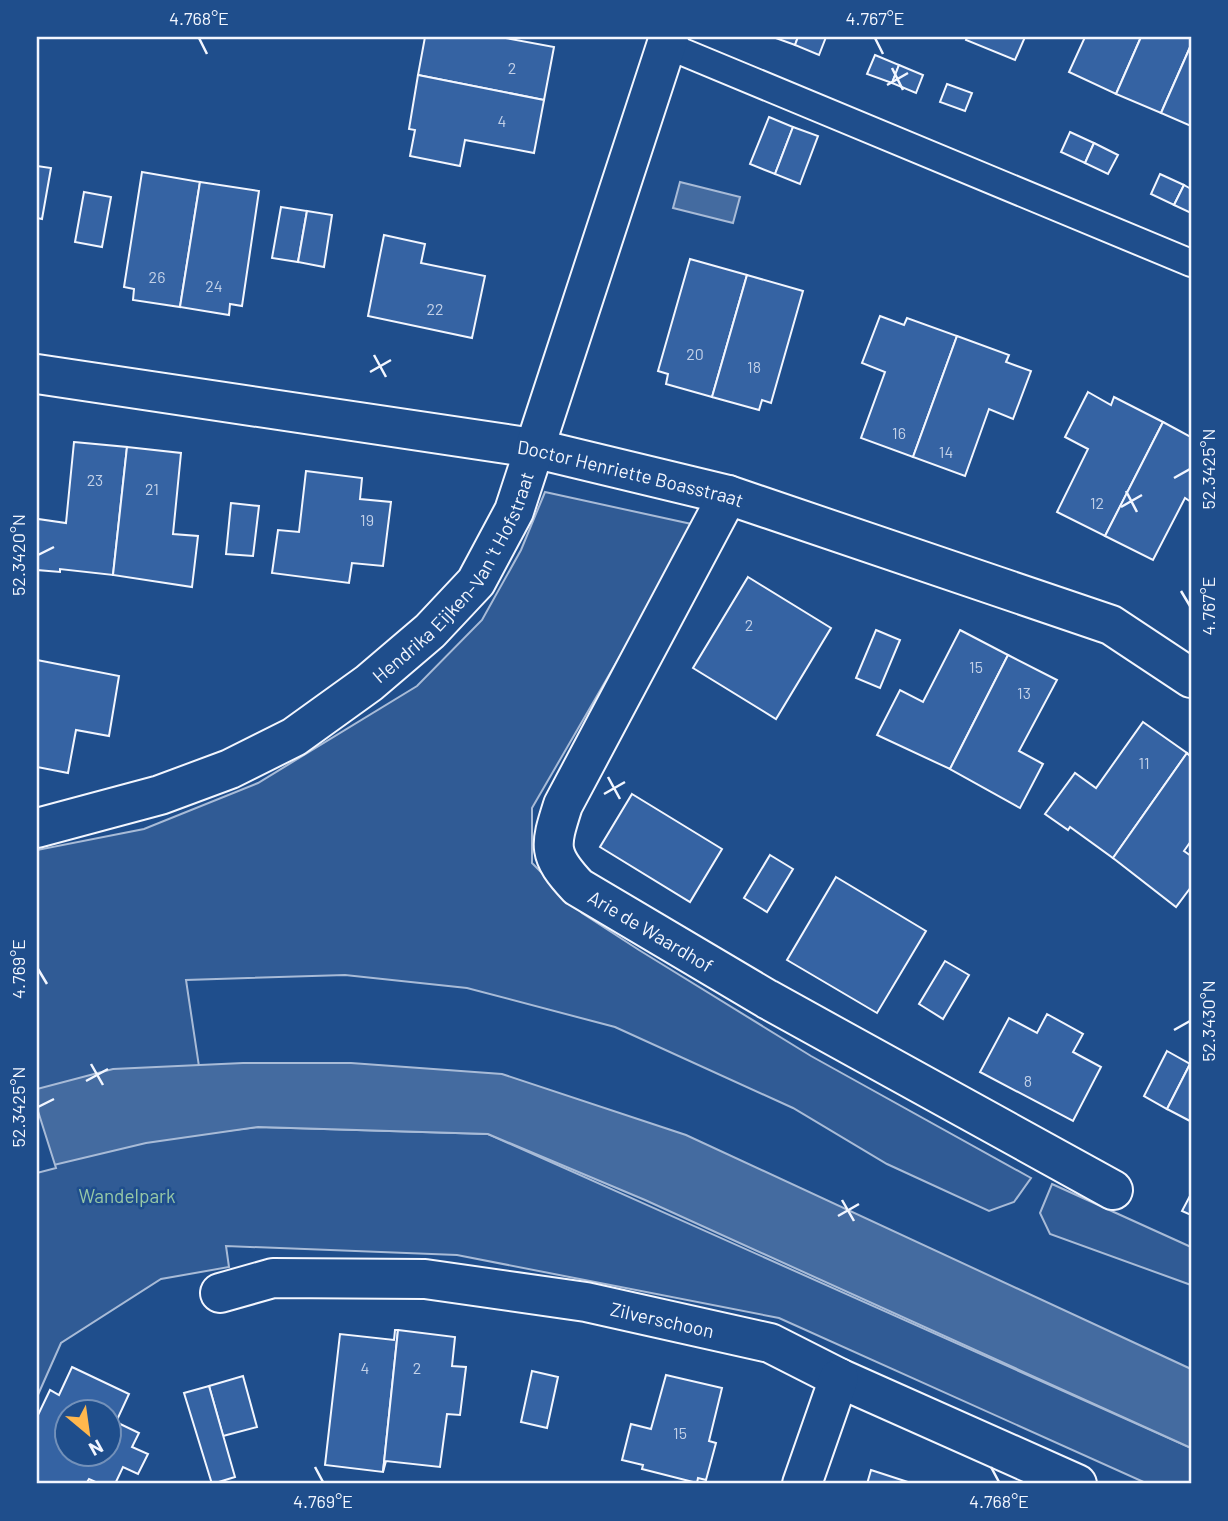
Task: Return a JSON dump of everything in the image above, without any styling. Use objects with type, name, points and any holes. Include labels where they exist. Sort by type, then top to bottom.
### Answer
[{"type":"street","name":"Hendrika Eijken-Van 't Hofstraat","points":[[37,828],[160,795],[230,769],[295,737],[369,683],[430,631],[476,582],[514,512],[667,41]]},
{"type":"street","name":"Doctor Henriette Boasstraat","points":[[37,374],[533,448],[729,495],[1111,625],[1191,678]]},
{"type":"street","name":"Arie de Waardhof","points":[[729,495],[563,804],[552,839],[557,865],[578,887],[767,999],[1113,1189]]},
{"type":"street","name":"Zilverschoon","points":[[220,1293],[274,1278],[438,1281],[586,1302],[770,1343],[839,1378],[1077,1484]]},
{"type":"street","points":[[802,1484],[839,1378]]},
{"type":"lane","points":[[667,41],[1191,263]]},
{"type":"shaded area","points":[[680,182],[740,197],[733,223],[673,208]]},
{"type":"shaded area","points":[[545,492],[696,525],[532,808],[532,863],[582,913],[639,950],[811,1056],[1031,1178],[1014,1202],[989,1211],[887,1164],[793,1108],[615,1027],[467,988],[345,975],[186,980],[209,1133],[258,1127],[488,1134],[1191,1448],[1191,1484],[1148,1484],[779,1318],[457,1255],[226,1246],[229,1267],[161,1279],[61,1343],[37,1397],[37,850],[144,829],[258,783],[417,686],[482,620],[521,550]]},
{"type":"shaded area","points":[[243,1063],[351,1063],[502,1074],[686,1135],[1191,1369],[1191,1448],[645,1200],[488,1134],[258,1127],[146,1143],[37,1169],[37,1089],[113,1069]]},
{"type":"shaded area","points":[[1052,1184],[1191,1247],[1191,1285],[1050,1234],[1040,1213]]},
{"type":"pier","points":[[37,1108],[56,1168],[37,1173]]},
{"type":"building","points":[[425,37],[500,37],[554,47],[544,100],[418,75]]},
{"type":"building","points":[[773,37],[798,37],[795,45]]},
{"type":"building","points":[[798,37],[826,37],[819,55],[795,45]]},
{"type":"building","points":[[967,37],[1025,37],[1015,60],[966,40]]},
{"type":"building","points":[[1085,37],[1141,37],[1116,94],[1069,72]]},
{"type":"building","points":[[1141,37],[1191,37],[1191,45],[1161,113],[1116,94]]},
{"type":"building","points":[[1191,45],[1191,126],[1161,113]]},
{"type":"building","points":[[875,55],[899,65],[892,83],[867,74]]},
{"type":"building","points":[[899,65],[923,75],[916,93],[892,83]]},
{"type":"building","points":[[418,75],[544,100],[534,153],[465,140],[460,166],[410,156],[415,130],[409,129]]},
{"type":"building","points":[[947,84],[972,93],[965,111],[940,102]]},
{"type":"building","points":[[769,117],[793,127],[775,174],[750,164]]},
{"type":"building","points":[[793,127],[818,136],[800,184],[775,174]]},
{"type":"building","points":[[1070,132],[1094,143],[1085,163],[1061,152]]},
{"type":"building","points":[[1094,143],[1118,155],[1108,174],[1085,163]]},
{"type":"building","points":[[37,166],[51,168],[42,219],[37,218]]},
{"type":"building","points":[[142,172],[200,182],[180,307],[133,300],[134,289],[124,287]]},
{"type":"building","points":[[1160,174],[1184,185],[1174,205],[1151,194]]},
{"type":"building","points":[[200,182],[259,191],[242,306],[230,304],[229,315],[180,307]]},
{"type":"building","points":[[1184,185],[1191,189],[1191,213],[1174,205]]},
{"type":"building","points":[[84,192],[111,197],[102,247],[75,242]]},
{"type":"building","points":[[281,207],[307,211],[298,262],[272,258]]},
{"type":"building","points":[[307,211],[332,215],[324,267],[298,262]]},
{"type":"building","points":[[384,235],[425,244],[421,263],[485,276],[472,338],[368,316]]},
{"type":"building","points":[[690,259],[747,275],[712,397],[666,384],[668,374],[658,371]]},
{"type":"building","points":[[747,275],[803,291],[771,403],[762,400],[759,410],[712,397]]},
{"type":"building","points":[[880,316],[904,325],[907,318],[957,336],[913,457],[861,438],[885,372],[862,363]]},
{"type":"building","points":[[957,336],[1009,355],[1006,362],[1031,371],[1013,419],[989,409],[965,476],[913,457]]},
{"type":"building","points":[[1088,392],[1111,405],[1114,397],[1163,422],[1105,536],[1057,512],[1088,449],[1065,437]]},
{"type":"building","points":[[1163,422],[1191,437],[1191,502],[1185,498],[1153,560],[1105,536]]},
{"type":"building","points":[[74,442],[127,447],[113,575],[60,569],[60,572],[37,570],[38,519],[66,523]]},
{"type":"building","points":[[127,447],[181,453],[173,534],[198,536],[192,587],[113,575]]},
{"type":"building","points":[[306,471],[362,478],[360,499],[391,502],[383,566],[352,563],[349,583],[272,573],[278,530],[299,532]]},
{"type":"building","points":[[231,503],[259,506],[253,556],[226,554]]},
{"type":"building","points":[[748,577],[831,628],[776,719],[693,668]]},
{"type":"building","points":[[876,630],[900,640],[880,688],[856,678]]},
{"type":"building","points":[[960,630],[1008,655],[950,769],[877,735],[900,690],[923,702]]},
{"type":"building","points":[[1008,655],[1057,680],[1019,751],[1043,764],[1020,808],[950,769]]},
{"type":"building","points":[[37,660],[119,676],[109,736],[76,730],[68,773],[37,767]]},
{"type":"building","points":[[1143,722],[1187,753],[1113,858],[1070,827],[1068,830],[1045,814],[1075,773],[1096,788]]},
{"type":"building","points":[[1187,753],[1191,757],[1191,841],[1184,851],[1191,856],[1191,887],[1176,907],[1113,858]]},
{"type":"building","points":[[632,794],[722,849],[690,902],[600,847]]},
{"type":"building","points":[[770,855],[793,869],[767,912],[744,898]]},
{"type":"building","points":[[836,877],[926,931],[877,1013],[787,960]]},
{"type":"building","points":[[945,961],[969,975],[943,1019],[919,1004]]},
{"type":"building","points":[[1047,1014],[1083,1034],[1073,1052],[1101,1067],[1073,1121],[980,1072],[1009,1018],[1037,1033]]},
{"type":"building","points":[[1167,1051],[1190,1064],[1167,1109],[1144,1096]]},
{"type":"building","points":[[1191,1064],[1190,1121],[1167,1109]]},
{"type":"building","points":[[1191,1194],[1191,1215],[1182,1211]]},
{"type":"building","points":[[395,1330],[398,1330],[383,1472],[325,1465],[340,1334],[394,1340]]},
{"type":"building","points":[[398,1330],[455,1337],[452,1366],[466,1367],[460,1415],[447,1414],[440,1467],[386,1461],[383,1472]]},
{"type":"building","points":[[72,1367],[129,1394],[122,1409],[122,1398],[52,1398],[52,1468],[122,1468],[122,1425],[139,1433],[132,1447],[148,1454],[138,1474],[123,1467],[115,1484],[100,1484],[89,1479],[86,1484],[37,1484],[37,1417],[50,1390],[59,1395]]},
{"type":"building","points":[[532,1371],[558,1377],[547,1428],[521,1422]]},
{"type":"building","points":[[666,1375],[722,1388],[709,1441],[716,1443],[706,1480],[698,1478],[697,1483],[642,1469],[643,1465],[622,1460],[631,1424],[651,1429]]},
{"type":"building","points":[[243,1376],[257,1427],[223,1436],[209,1386]]},
{"type":"building","points":[[209,1386],[235,1477],[212,1484],[184,1393]]},
{"type":"building","points":[[871,1470],[914,1484],[867,1484]]},
{"type":"park label","name":"Wandelpark","points":[[127,1195]]}]
